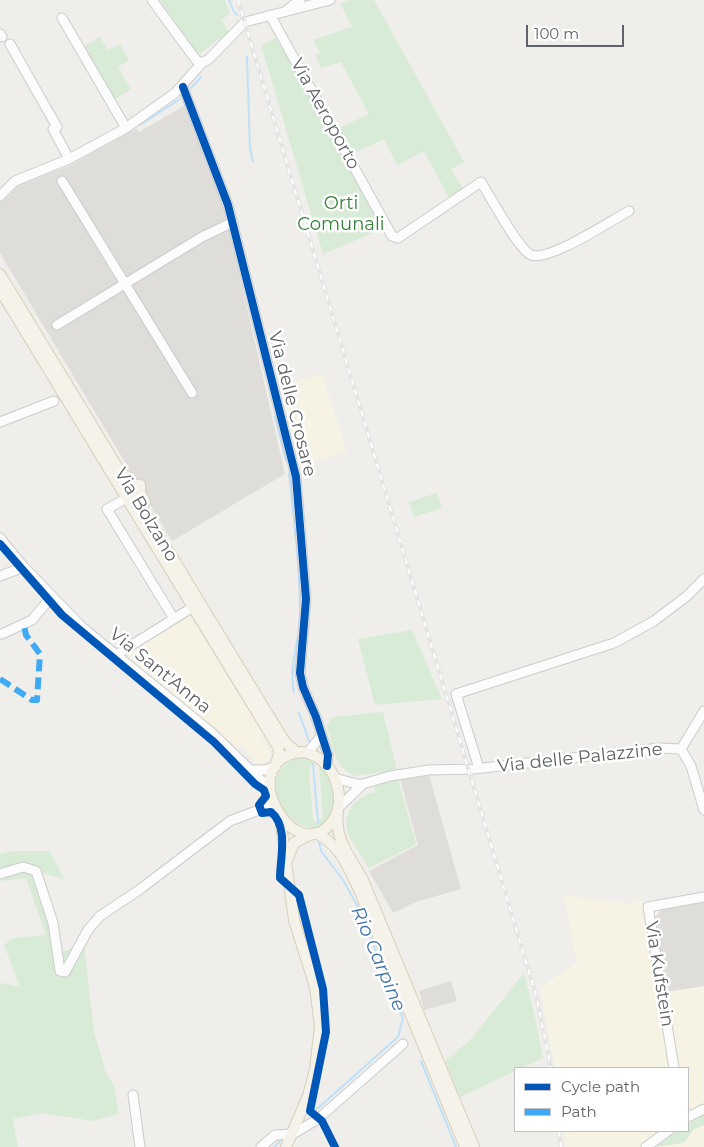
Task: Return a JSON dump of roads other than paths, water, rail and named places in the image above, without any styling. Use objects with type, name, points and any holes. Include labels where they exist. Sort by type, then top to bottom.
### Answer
[{"type":"main road","name":"Via Bolzano","points":[[0,274],[102,440],[108,444],[132,484],[140,485],[140,494],[163,533],[168,550],[285,742],[296,752]]},
{"type":"main road","name":"Via Bolzano","points":[[0,290],[278,747],[279,754],[275,767]]},
{"type":"main road","points":[[230,668],[232,681],[251,712],[250,716]]},
{"type":"main road","points":[[286,1147],[308,1096],[315,1069],[320,1026],[316,987],[294,920],[279,815],[270,789],[275,767],[286,756],[296,752],[308,752],[323,760],[334,778],[340,795],[337,829],[340,842],[363,880],[380,918],[474,1147]]},
{"type":"main road","points":[[286,864],[294,843],[328,826],[338,809]]},
{"type":"main road","points":[[279,815],[296,831],[313,833],[331,841],[349,868],[465,1147]]},
{"type":"street","points":[[152,0],[196,60],[202,63]]},
{"type":"street","points":[[286,11],[300,0]]},
{"type":"street","points":[[0,196],[15,181],[69,159],[126,128],[161,105],[182,87],[202,63],[245,22],[330,0]]},
{"type":"street","name":"Via Aeroporto","points":[[270,15],[392,236],[398,238],[481,182],[520,246],[531,254],[544,255],[562,248],[629,211]]},
{"type":"street","points":[[62,18],[126,128]]},
{"type":"street","points":[[10,44],[57,127],[53,129],[69,159]]},
{"type":"street","name":"Via delle Crosare","points":[[182,87],[220,182],[233,222],[296,476],[306,600],[300,673],[303,687],[328,755],[327,766]]},
{"type":"street","points":[[62,181],[192,393]]},
{"type":"street","points":[[57,325],[202,237],[233,222]]},
{"type":"street","points":[[0,422],[54,401]]},
{"type":"street","name":"Via Bolzano","points":[[126,498],[107,509],[174,619]]},
{"type":"street","name":"Via Sant'Anna","points":[[0,538],[24,567],[82,627],[211,732],[270,789]]},
{"type":"street","points":[[0,576],[24,567]]},
{"type":"street","name":"Via delle Palazzine","points":[[479,768],[456,694],[614,643],[654,621],[687,596],[704,579]]},
{"type":"street","points":[[2,634],[32,620],[52,596]]},
{"type":"street","name":"Via Sant'Anna","points":[[116,654],[193,607]]},
{"type":"street","name":"Via delle Palazzine","points":[[681,748],[704,711]]},
{"type":"street","points":[[308,752],[322,735]]},
{"type":"street","name":"Via delle Palazzine","points":[[334,778],[364,784],[401,774],[429,770],[479,768],[660,748],[681,748]]},
{"type":"street","name":"Via delle Palazzine","points":[[681,748],[691,766],[704,810]]},
{"type":"street","points":[[249,770],[264,770],[275,767]]},
{"type":"street","name":"Via delle Palazzine","points":[[338,809],[364,784]]},
{"type":"street","points":[[0,874],[23,867],[36,871],[53,923],[60,970],[65,972],[88,930],[100,916],[139,890],[230,821],[264,808],[273,801]]},
{"type":"street","points":[[264,808],[279,815]]},
{"type":"street","name":"Via Kufstein","points":[[674,1067],[648,907],[704,897]]},
{"type":"street","points":[[261,1147],[275,1135],[293,1134],[318,1119],[403,1044]]},
{"type":"street","points":[[133,1095],[140,1147]]},
{"type":"street","points":[[689,1116],[704,1109]]},
{"type":"street","points":[[646,1147],[667,1132]]},
{"type":"waterway","points":[[229,0],[237,15]]},
{"type":"waterway","points":[[247,57],[250,149],[253,161]]},
{"type":"waterway","name":"Rio Carpine","points":[[191,88],[201,77]]},
{"type":"waterway","points":[[140,125],[180,99]]},
{"type":"waterway","name":"Rio Carpine","points":[[275,417],[286,460]]},
{"type":"waterway","name":"Rio Carpine","points":[[289,473],[300,597],[299,625],[292,673],[294,692]]},
{"type":"waterway","name":"Rio Carpine","points":[[299,713],[309,741]]},
{"type":"waterway","name":"Rio Carpine","points":[[313,764],[318,822]]},
{"type":"waterway","name":"Rio Carpine","points":[[317,1109],[398,1037],[403,1018],[358,907],[343,880],[321,851],[319,842]]},
{"type":"waterway","points":[[421,1061],[456,1147]]},
{"type":"waterway","name":"Rio Carpine","points":[[274,1147],[280,1141]]},
{"type":"railway","points":[[238,0],[536,995],[551,1067]]},
{"type":"railway","points":[[559,1132],[561,1147]]},
{"type":"park label","name":"Orti Comunali","points":[[341,214]]}]
